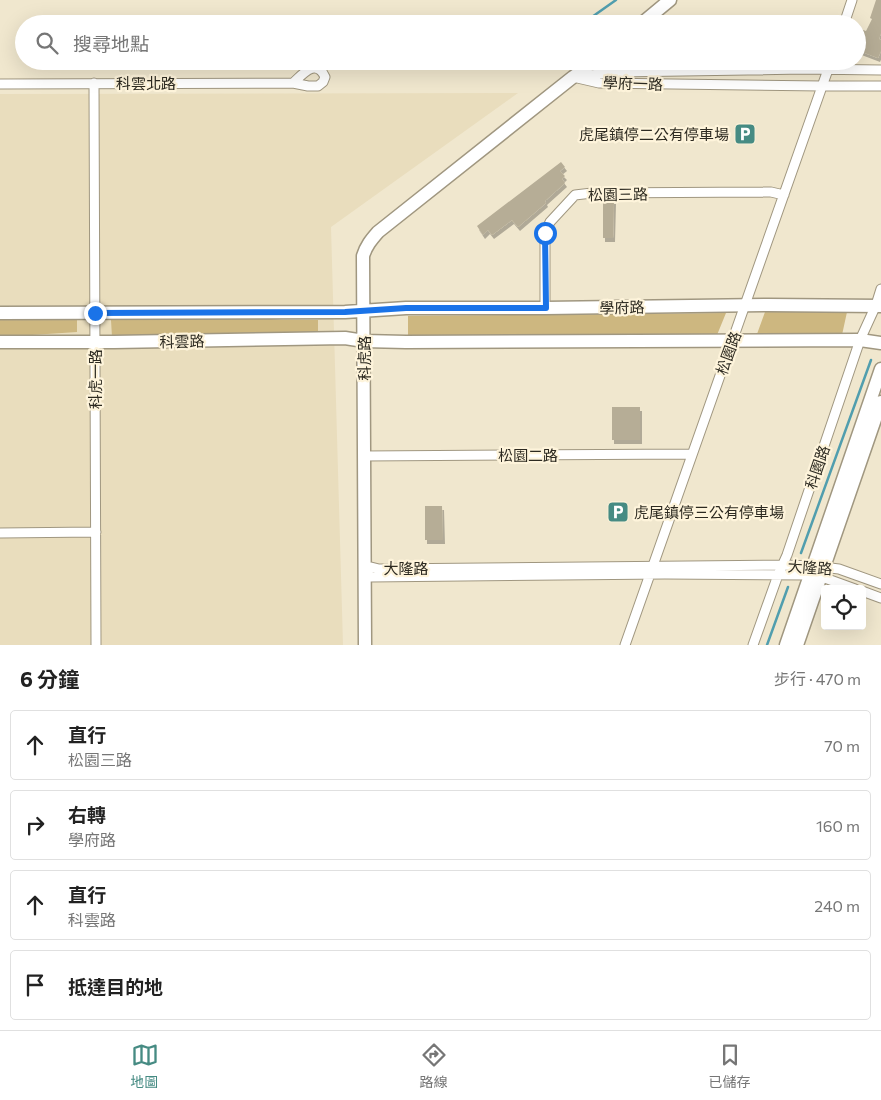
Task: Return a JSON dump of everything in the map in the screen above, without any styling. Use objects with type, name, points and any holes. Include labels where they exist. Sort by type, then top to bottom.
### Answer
[{"type":"street","points":[[652,15],[670,0]]},
{"type":"street","points":[[847,15],[852,0]]},
{"type":"street","name":"學府一路","points":[[866,69],[881,70]]},
{"type":"street","name":"科虎路","points":[[365,645],[363,256],[365,250],[378,232],[583,70]]},
{"type":"street","name":"學府一路","points":[[573,77],[618,72],[678,70]]},
{"type":"street","name":"松園路","points":[[625,645],[827,70]]},
{"type":"street","name":"學府一路","points":[[573,77],[599,83],[881,86]]},
{"type":"street","name":"科虎一路","points":[[94,83],[96,645]]},
{"type":"street","name":"科雲北路","points":[[0,84],[293,83]]},
{"type":"street","name":"松園三路","points":[[546,308],[545,233],[550,222],[575,196],[592,193],[761,192],[784,195]]},
{"type":"street","name":"科園路","points":[[753,645],[783,565],[860,340],[878,305],[881,289]]},
{"type":"street","name":"學府路","points":[[364,311],[406,308],[878,305]]},
{"type":"street","name":"科雲路","points":[[0,313],[364,311]]},
{"type":"street","name":"科雲路","points":[[0,342],[345,338],[364,341]]},
{"type":"street","points":[[364,341],[860,340],[881,343]]},
{"type":"street","name":"科園路","points":[[797,645],[881,369]]},
{"type":"street","name":"科園路","points":[[786,645],[818,571],[881,402]]},
{"type":"street","name":"松園二路","points":[[364,456],[692,454]]},
{"type":"street","points":[[0,533],[96,532]]},
{"type":"street","name":"大隆路","points":[[651,571],[783,565],[818,571],[847,585]]},
{"type":"street","name":"大隆路","points":[[365,575],[371,567],[379,569],[651,571],[778,575],[839,569],[881,584]]},
{"type":"street","points":[[866,592],[881,598]]},
{"type":"shaded area","points":[[518,93],[331,227],[343,645],[0,645],[0,94]]},
{"type":"shaded area","points":[[765,312],[847,312],[842,335],[757,334]]},
{"type":"shaded area","points":[[726,313],[717,335],[408,337],[408,316]]},
{"type":"shaded area","points":[[171,317],[250,317],[282,320],[318,320],[318,332],[112,337],[111,320],[153,320]]},
{"type":"shaded area","points":[[0,318],[77,318],[77,332],[0,336]]},
{"type":"building","points":[[876,0],[881,0],[881,33],[879,39],[881,40],[881,51],[878,58],[866,53],[866,31],[872,19],[870,18]]},
{"type":"building","points":[[561,162],[565,167],[560,171],[565,176],[562,179],[565,183],[545,201],[546,203],[518,227],[512,220],[492,235],[488,230],[483,235],[477,226]]},
{"type":"building","points":[[603,200],[614,200],[613,238],[603,238]]},
{"type":"building","points":[[612,407],[640,407],[640,440],[612,440]]},
{"type":"building","points":[[425,506],[442,506],[443,540],[425,540]]},
{"type":"waterway","points":[[595,15],[616,0]]},
{"type":"waterway","points":[[801,553],[871,360]]},
{"type":"waterway","points":[[767,645],[788,587]]},
{"type":"place","name":"虎尾鎮停二公有停車場","points":[[745,134]]},
{"type":"place","name":"虎尾鎮停三公有停車場","points":[[618,512]]},
{"type":"route","points":[[95,313],[345,312],[406,308],[546,308],[545,233]]}]
